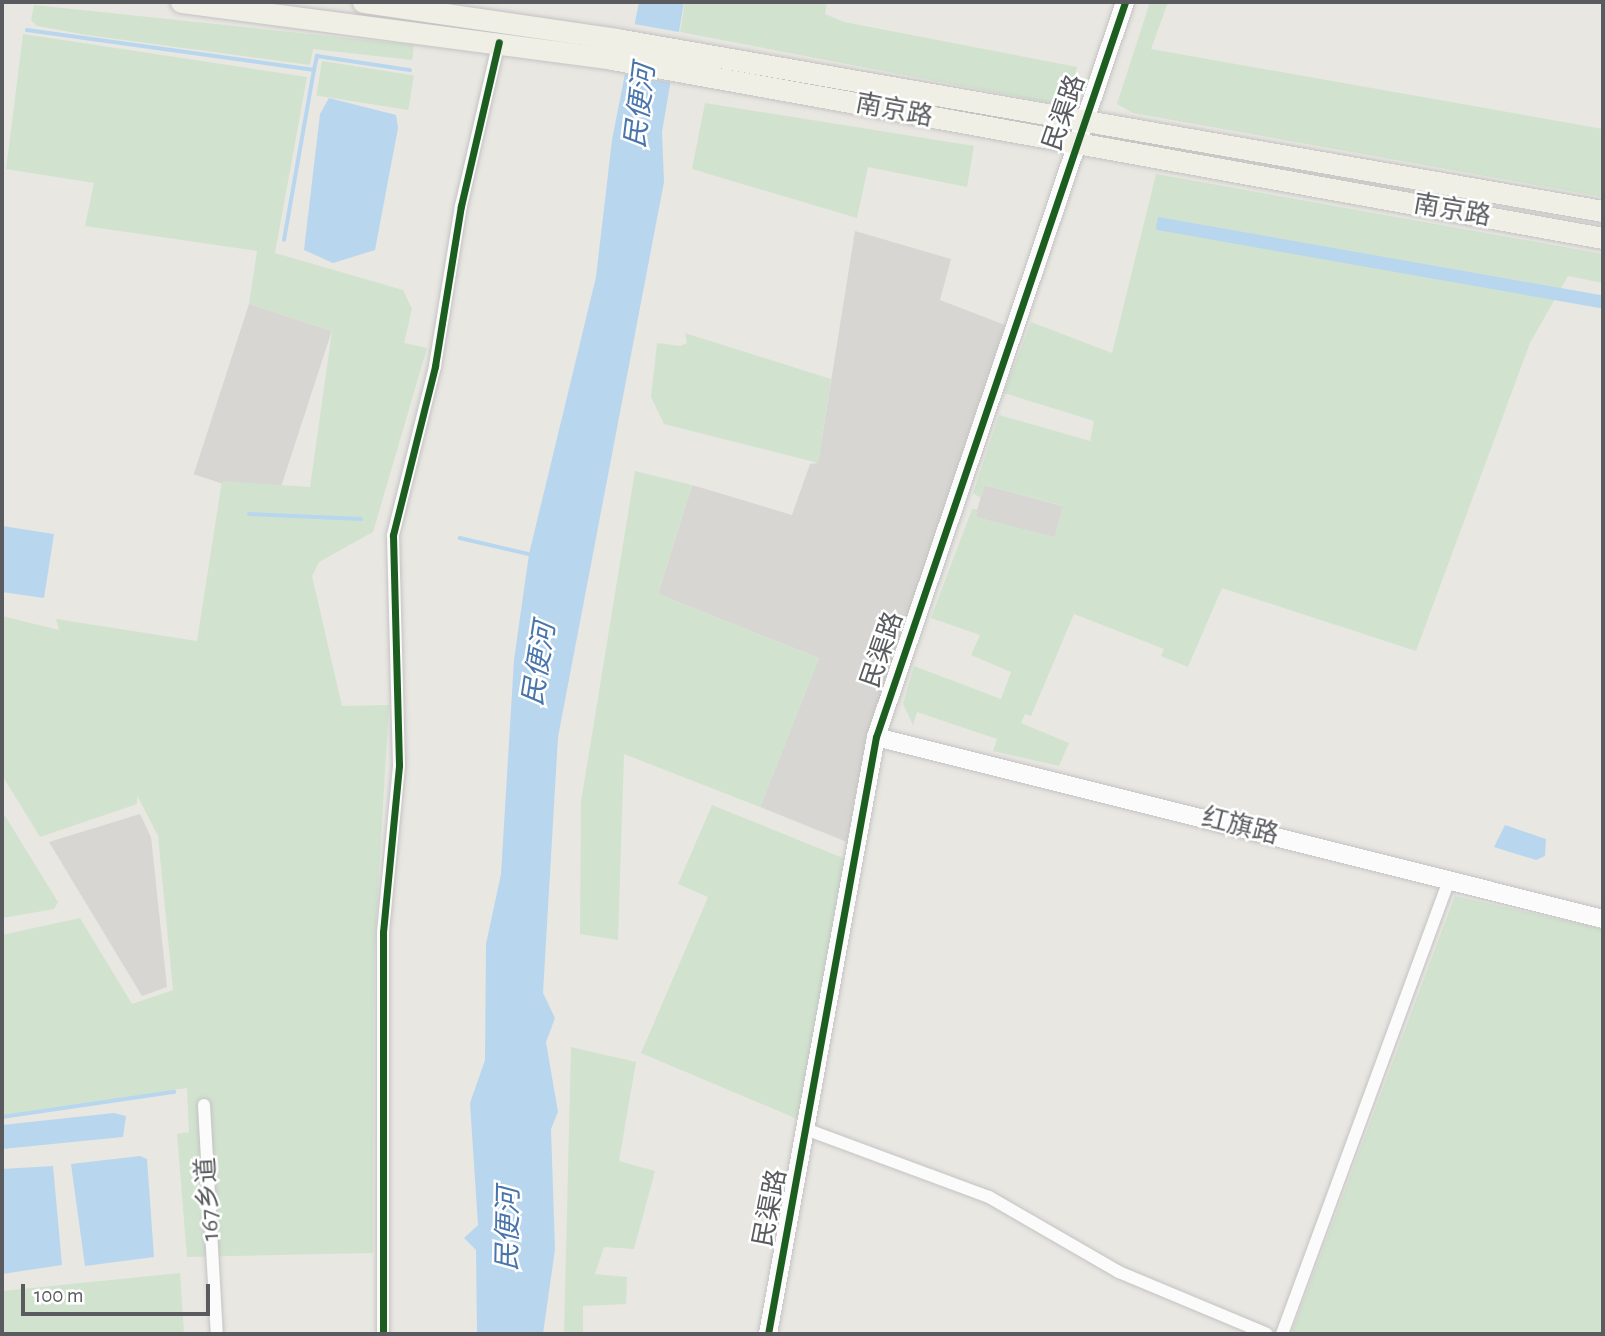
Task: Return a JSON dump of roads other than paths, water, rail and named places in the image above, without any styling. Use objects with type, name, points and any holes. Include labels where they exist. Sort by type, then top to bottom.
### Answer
[{"type":"main road","name":"南京路","points":[[181,2],[499,42],[614,49]]},
{"type":"main road","name":"南京路","points":[[363,2],[690,62],[1085,121],[1603,211]]},
{"type":"main road","name":"南京路","points":[[690,62],[1076,146],[1603,238]]},
{"type":"street","name":"民渠路","points":[[768,1334],[876,737],[1125,2]]},
{"type":"street","points":[[383,1334],[382,987],[400,765],[393,535],[435,366],[461,206],[499,42]]},
{"type":"street","name":"红旗路","points":[[876,737],[1603,919]]},
{"type":"street","points":[[1282,1334],[1448,879]]},
{"type":"street","name":"167乡道","points":[[204,1105],[217,1334]]},
{"type":"street","points":[[807,1130],[989,1197],[1119,1272],[1267,1334]]},
{"type":"water","name":"民便河","points":[[639,2],[684,2],[662,132],[664,182],[558,737],[543,993],[555,1018],[546,1042],[558,1112],[551,1129],[555,1249],[543,1334],[477,1334],[476,1250],[464,1238],[478,1225],[470,1103],[485,1060],[486,944],[501,874],[514,660],[529,554],[596,277],[612,140]]},
{"type":"water","points":[[329,98],[396,115],[398,128],[375,250],[333,263],[304,250],[320,114]]},
{"type":"water","points":[[1158,217],[1603,295],[1601,308],[1156,230]]},
{"type":"water","points":[[2,526],[54,534],[44,598],[2,592]]},
{"type":"water","points":[[1505,825],[1546,839],[1545,856],[1536,860],[1494,847]]},
{"type":"water","points":[[114,1113],[126,1116],[123,1137],[2,1149],[2,1125]]},
{"type":"water","points":[[140,1156],[147,1159],[154,1257],[85,1266],[71,1164]]},
{"type":"water","points":[[53,1166],[62,1265],[2,1274],[2,1169]]},
{"type":"waterway","points":[[27,30],[314,70],[317,56],[410,70]]},
{"type":"waterway","points":[[284,240],[314,70]]},
{"type":"waterway","points":[[249,514],[361,519]]},
{"type":"waterway","points":[[460,538],[533,555]]},
{"type":"waterway","points":[[2,1117],[174,1092]]}]
